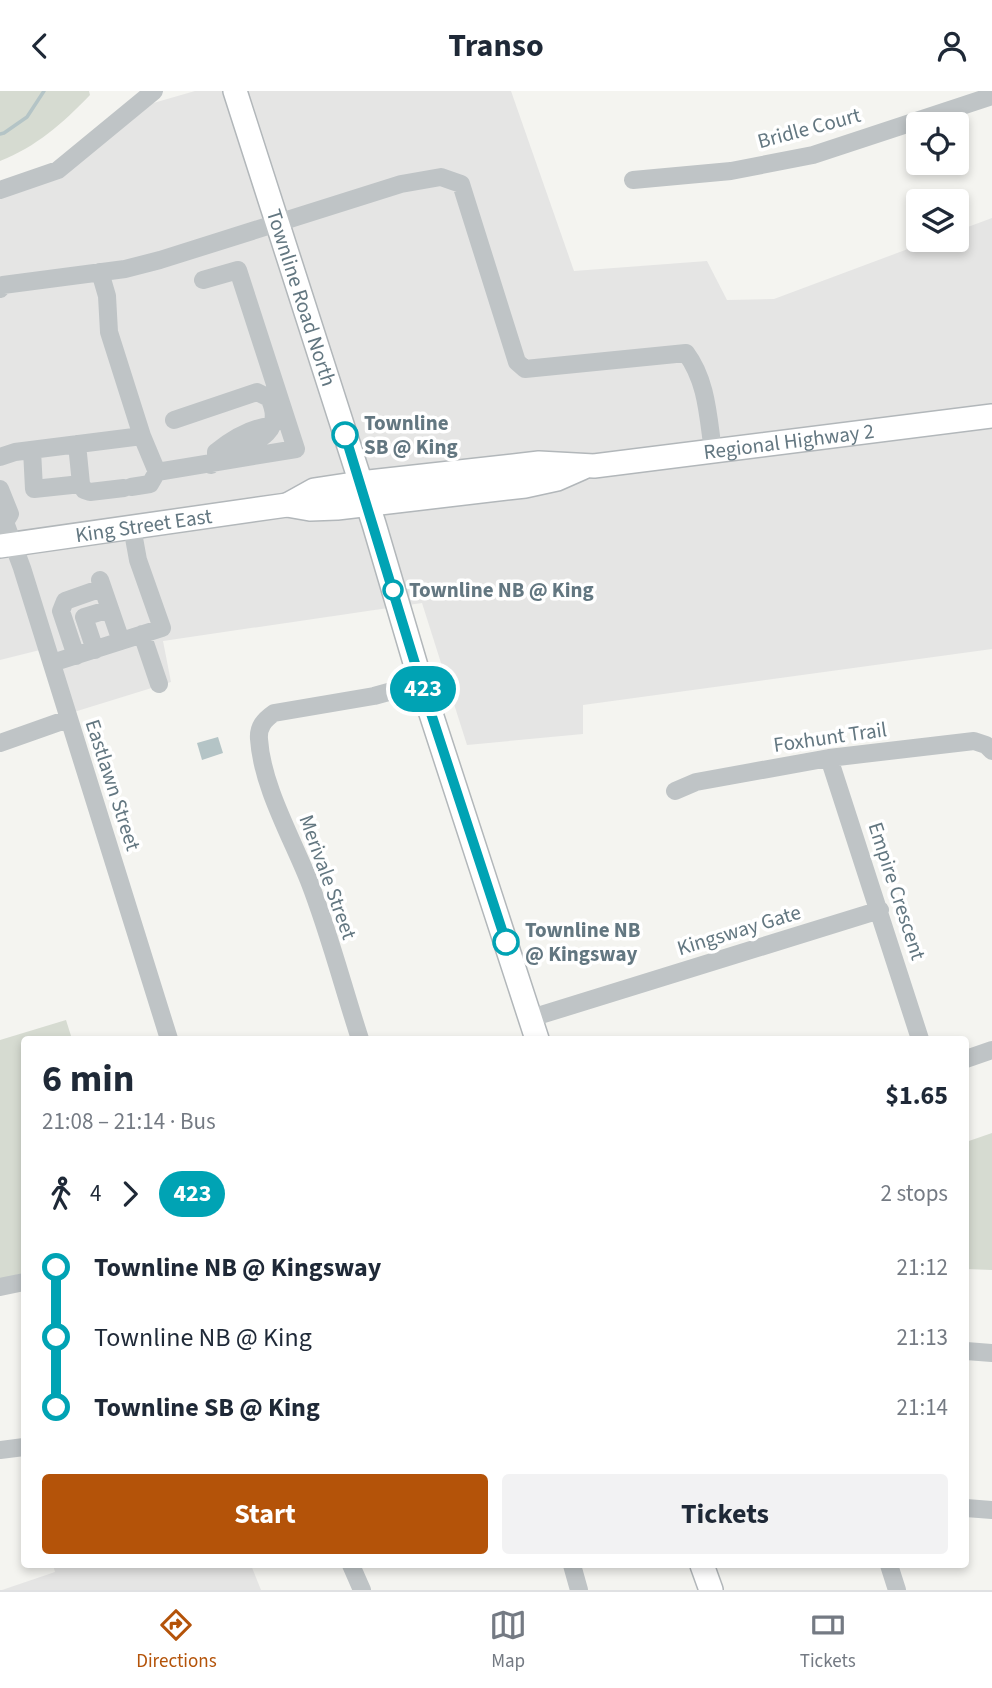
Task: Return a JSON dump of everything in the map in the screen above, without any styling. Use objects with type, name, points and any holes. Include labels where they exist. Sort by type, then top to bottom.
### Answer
[{"type":"main road","name":"Townline Road North","points":[[235,91],[364,494],[421,683],[534,1029]]},
{"type":"main road","name":"Regional Highway 2","points":[[364,494],[524,486],[556,479],[584,467],[992,416]]},
{"type":"main road","name":"King Street East","points":[[7,545],[287,505],[310,509],[364,494]]},
{"type":"main road","points":[[703,1568],[710,1590]]},
{"type":"street","points":[[0,190],[58,170],[154,91]]},
{"type":"street","name":"Bridle Court","points":[[633,180],[731,171],[813,155],[992,96]]},
{"type":"street","points":[[0,289],[3,285],[100,272],[160,260],[401,184],[441,177],[460,184],[517,362],[525,369],[686,353],[696,366],[705,395],[713,451]]},
{"type":"street","points":[[77,444],[80,484],[84,491],[90,492],[150,484],[157,472],[296,449],[238,270],[203,281]]},
{"type":"street","points":[[100,272],[107,296],[109,333],[142,436],[157,472]]},
{"type":"street","points":[[174,420],[257,392],[268,398],[272,404],[273,420],[270,426],[228,442],[216,452],[214,462]]},
{"type":"street","points":[[0,457],[32,450],[142,436]]},
{"type":"street","points":[[32,450],[34,489],[80,484]]},
{"type":"street","name":"Eastlawn Street","points":[[0,489],[10,514],[2,521],[7,545],[52,663],[168,1036]]},
{"type":"street","points":[[52,663],[162,628],[138,560],[132,527]]},
{"type":"street","points":[[76,656],[61,611],[65,601],[101,584],[121,641]]},
{"type":"street","points":[[95,650],[84,617],[110,609]]},
{"type":"street","points":[[142,634],[159,684]]},
{"type":"street","name":"Merivale Street","points":[[359,1036],[309,881],[286,833],[267,773],[259,739],[260,729],[265,720],[274,713],[374,696],[421,683]]},
{"type":"street","points":[[0,743],[68,719]]},
{"type":"street","name":"Foxhunt Trail","points":[[675,791],[696,782],[829,758],[974,741],[986,745],[992,751]]},
{"type":"street","name":"Empire Crescent","points":[[829,758],[919,1036]]},
{"type":"street","name":"Kingsway Gate","points":[[534,1029],[880,910]]},
{"type":"street","points":[[969,1058],[992,1050]]},
{"type":"street","points":[[0,1287],[21,1283]]},
{"type":"street","points":[[969,1352],[992,1353]]},
{"type":"street","points":[[0,1450],[21,1447]]},
{"type":"street","points":[[969,1509],[992,1510]]},
{"type":"street","points":[[352,1568],[362,1590]]},
{"type":"street","points":[[573,1568],[579,1590]]},
{"type":"street","points":[[890,1568],[897,1590]]},
{"type":"shaded area","points":[[0,91],[89,91],[90,95],[48,133],[25,149],[0,161]]},
{"type":"shaded area","points":[[195,91],[511,91],[574,271],[707,261],[727,300],[774,299],[906,250],[906,252],[969,252],[969,227],[992,218],[992,649],[583,705],[583,734],[467,745],[422,603],[163,641],[171,682],[74,712],[52,647],[0,660],[0,185],[65,160],[136,108]]},
{"type":"shaded area","points":[[218,737],[223,753],[202,760],[197,743]]},
{"type":"shaded area","points":[[66,1020],[71,1036],[21,1036],[21,1274],[0,1279],[0,1040]]},
{"type":"shaded area","points":[[992,1133],[992,1270],[969,1269],[969,1141]]},
{"type":"shaded area","points":[[54,1568],[252,1568],[261,1590],[2,1590],[55,1572]]},
{"type":"waterway","points":[[0,134],[27,117],[44,91]]},
{"type":"bus line","name":"423","points":[[345,435],[421,683],[506,942]]},
{"type":"place","name":"Townline SB @ King","points":[[345,435]]},
{"type":"place","name":"Townline NB @ King","points":[[393,590]]},
{"type":"place","name":"Townline NB @ Kingsway","points":[[506,942]]}]
